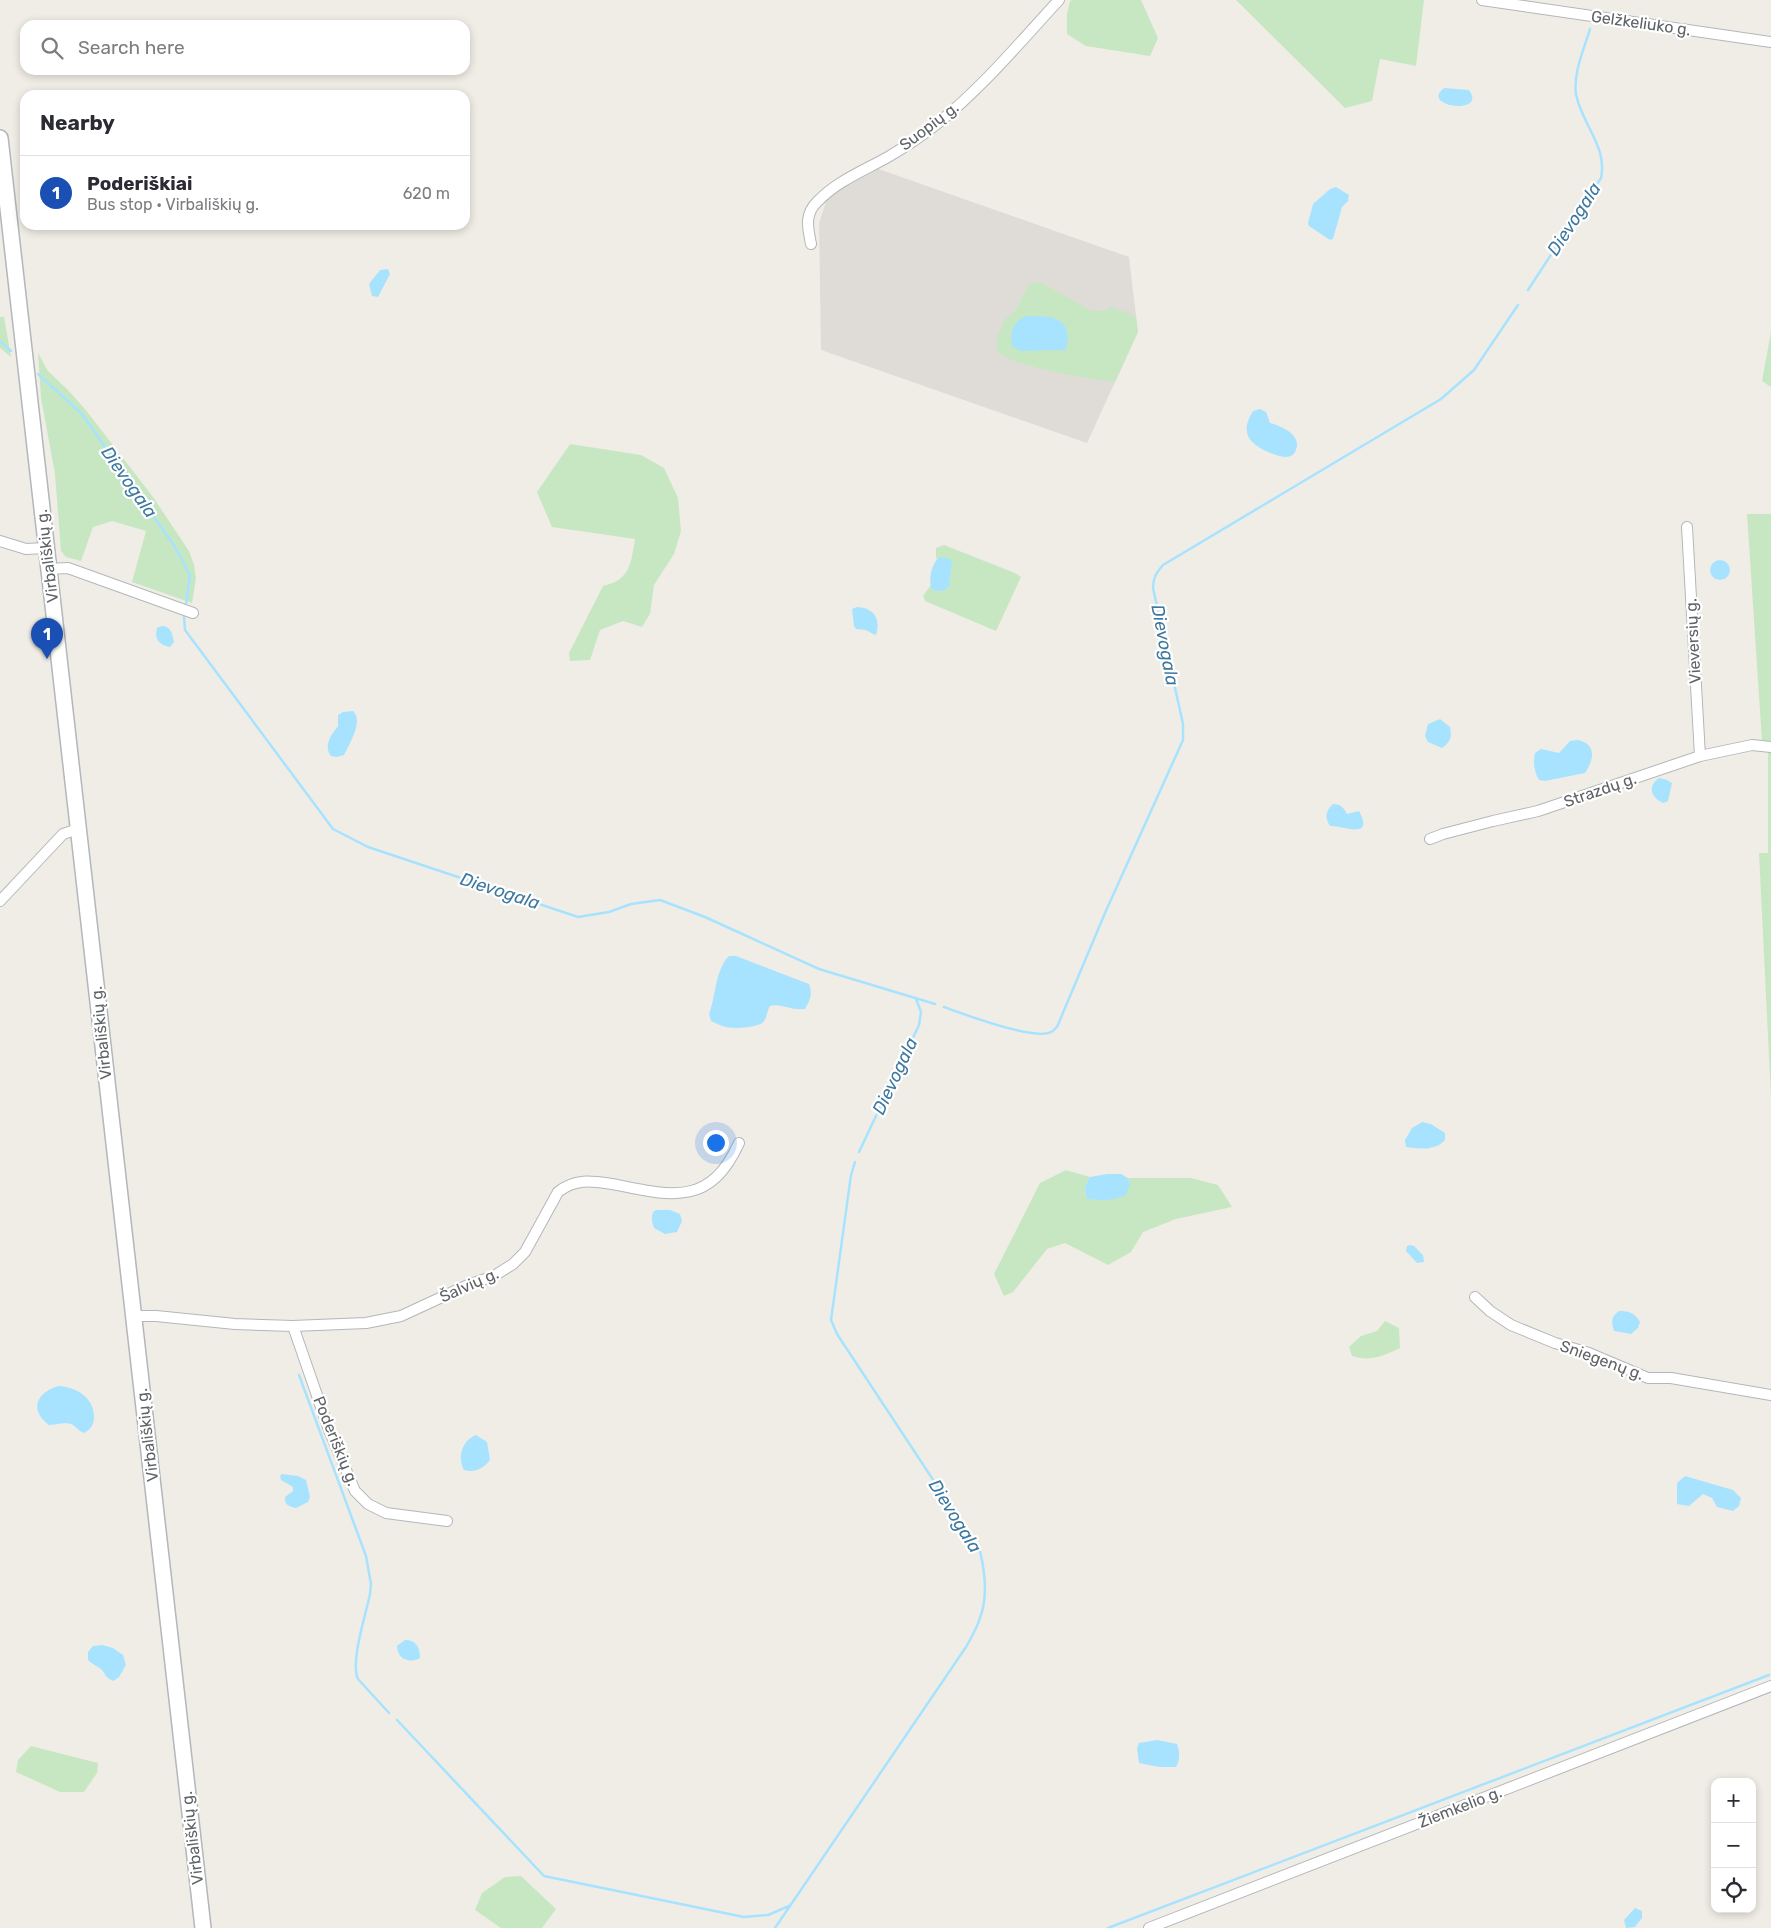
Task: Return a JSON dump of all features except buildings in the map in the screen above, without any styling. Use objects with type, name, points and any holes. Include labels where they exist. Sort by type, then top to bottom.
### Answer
[{"type":"main road","name":"Virbališkių g.","points":[[0,138],[203,1928]]},
{"type":"street","name":"Suopių g.","points":[[812,244],[807,221],[810,210],[818,201],[847,178],[888,156],[938,123],[979,86],[1059,0]]},
{"type":"street","name":"Gelžkeliuko g.","points":[[1482,0],[1771,42]]},
{"type":"street","name":"Vieversių g.","points":[[1687,527],[1700,756]]},
{"type":"street","points":[[0,541],[26,549],[46,548]]},
{"type":"street","points":[[48,569],[68,568],[193,613]]},
{"type":"street","name":"Strazdų g.","points":[[1430,839],[1493,821],[1538,811],[1700,756],[1752,745],[1771,747]]},
{"type":"street","points":[[0,901],[63,834],[78,829]]},
{"type":"street","name":"Šalvių g.","points":[[133,1316],[156,1316],[236,1324],[293,1326],[366,1324],[401,1316],[468,1285],[494,1276],[513,1264],[525,1252],[558,1192],[566,1186],[592,1180],[661,1194],[692,1190],[707,1186],[719,1175],[731,1160],[739,1143]]},
{"type":"street","name":"Sniegenų g.","points":[[1475,1297],[1511,1325],[1555,1343],[1589,1353],[1648,1378],[1671,1378],[1771,1395]]},
{"type":"street","name":"Poderiškių g.","points":[[293,1326],[329,1430],[355,1491],[368,1504],[386,1513],[447,1521]]},
{"type":"street","name":"Žiemkelio g.","points":[[1149,1928],[1771,1686]]},
{"type":"shaded area","points":[[870,166],[1129,257],[1138,332],[1087,443],[821,350],[819,224],[829,192]]},
{"type":"green space","points":[[1141,0],[1158,38],[1150,56],[1086,46],[1067,34],[1067,14],[1070,1]]},
{"type":"green space","points":[[1236,0],[1424,0],[1416,66],[1380,59],[1372,101],[1345,108]]},
{"type":"green space","points":[[1040,282],[1092,311],[1104,311],[1110,307],[1129,313],[1136,318],[1138,332],[1115,382],[1071,375],[1019,363],[997,351],[997,337],[1005,319],[1015,311],[1029,284]]},
{"type":"green space","points":[[0,317],[4,317],[11,357],[0,348]]},
{"type":"green space","points":[[1771,332],[1771,387],[1762,381]]},
{"type":"green space","points":[[38,353],[48,371],[85,409],[153,497],[189,551],[196,578],[192,603],[132,582],[146,531],[112,521],[93,527],[81,561],[66,557],[61,551],[55,474],[41,398]]},
{"type":"green space","points":[[570,444],[641,455],[664,468],[678,498],[681,531],[674,554],[654,585],[650,614],[642,627],[623,621],[600,630],[590,660],[570,661],[569,653],[603,586],[619,580],[628,570],[635,539],[552,527],[537,492]]},
{"type":"green space","points":[[1747,514],[1771,514],[1771,743],[1762,741]]},
{"type":"green space","points":[[944,545],[1021,577],[996,631],[925,601],[923,596],[931,585],[934,590],[938,591],[944,591],[949,587],[939,557],[936,559],[936,548]]},
{"type":"green space","points":[[1768,749],[1771,749],[1771,1097],[1759,853],[1768,853]]},
{"type":"green space","points":[[1066,1170],[1090,1177],[1085,1186],[1086,1198],[1130,1184],[1128,1178],[1191,1178],[1218,1185],[1232,1207],[1176,1219],[1143,1232],[1131,1252],[1108,1265],[1065,1243],[1047,1249],[1013,1292],[1004,1296],[994,1274],[1040,1183]]},
{"type":"green space","points":[[1385,1321],[1399,1328],[1400,1348],[1370,1358],[1352,1356],[1349,1347],[1361,1336],[1377,1331]]},
{"type":"green space","points":[[31,1746],[98,1763],[97,1773],[84,1792],[60,1792],[16,1772],[18,1760]]},
{"type":"green space","points":[[521,1876],[556,1909],[542,1928],[501,1928],[475,1910],[482,1893],[505,1877]]},
{"type":"water","points":[[1444,88],[1469,90],[1472,98],[1470,103],[1463,106],[1446,104],[1440,100],[1439,95]]},
{"type":"water","points":[[1336,187],[1349,195],[1348,201],[1342,207],[1333,239],[1330,240],[1309,226],[1308,223],[1313,204],[1330,189]]},
{"type":"water","points":[[388,269],[390,274],[378,297],[372,296],[369,284],[380,270]]},
{"type":"water","points":[[1027,316],[1053,318],[1064,325],[1067,331],[1066,350],[1021,351],[1012,346],[1011,336],[1015,324]]},
{"type":"water","points":[[1260,409],[1266,412],[1270,423],[1284,428],[1295,437],[1297,446],[1292,455],[1285,457],[1277,455],[1261,449],[1251,441],[1248,436],[1247,425],[1253,411]]},
{"type":"water","points":[[939,557],[952,561],[949,587],[945,590],[936,591],[931,588],[930,584],[932,568]]},
{"type":"water","points":[[1716,560],[1724,560],[1730,566],[1730,574],[1724,580],[1716,580],[1710,574],[1710,566]]},
{"type":"water","points":[[857,607],[868,609],[875,615],[878,624],[876,635],[866,630],[856,629],[852,609]]},
{"type":"water","points":[[161,626],[167,627],[172,633],[174,642],[170,647],[158,641],[156,632],[157,628]]},
{"type":"water","points":[[353,711],[357,721],[349,745],[344,755],[331,756],[328,744],[338,726],[338,715],[343,712]]},
{"type":"water","points":[[1440,719],[1450,727],[1451,733],[1449,741],[1442,748],[1428,742],[1425,736],[1428,724]]},
{"type":"water","points":[[1578,740],[1588,745],[1592,753],[1592,758],[1585,773],[1545,781],[1539,780],[1534,767],[1535,753],[1541,749],[1559,753],[1570,741]]},
{"type":"water","points":[[1659,778],[1672,783],[1668,801],[1663,803],[1652,792],[1655,781]]},
{"type":"water","points":[[1333,804],[1342,807],[1347,814],[1359,811],[1363,820],[1363,826],[1360,829],[1355,829],[1330,826],[1327,814]]},
{"type":"water","points":[[729,956],[736,956],[809,984],[811,991],[805,1009],[778,1005],[770,1006],[762,1023],[746,1027],[726,1027],[711,1021],[709,1014],[718,976]]},
{"type":"water","points":[[1422,1122],[1431,1124],[1445,1133],[1445,1140],[1432,1148],[1406,1147],[1405,1140],[1412,1128]]},
{"type":"water","points":[[1121,1174],[1128,1178],[1130,1184],[1126,1195],[1107,1200],[1086,1198],[1085,1186],[1090,1177]]},
{"type":"water","points":[[656,1210],[670,1210],[680,1214],[682,1221],[677,1232],[665,1234],[654,1228],[652,1216]]},
{"type":"water","points":[[1407,1246],[1414,1246],[1423,1255],[1424,1262],[1417,1263],[1406,1251]]},
{"type":"water","points":[[1619,1311],[1631,1313],[1640,1322],[1638,1328],[1631,1334],[1614,1331],[1612,1320]]},
{"type":"water","points":[[58,1386],[71,1388],[83,1394],[91,1404],[94,1417],[93,1425],[84,1433],[69,1423],[49,1425],[39,1414],[37,1408],[40,1397],[50,1389]]},
{"type":"water","points":[[476,1435],[487,1442],[490,1460],[478,1470],[464,1470],[461,1460],[462,1450],[467,1441]]},
{"type":"water","points":[[282,1474],[298,1476],[306,1480],[310,1497],[308,1502],[296,1508],[286,1503],[285,1497],[293,1491],[293,1487],[281,1480],[280,1476]]},
{"type":"water","points":[[1685,1476],[1733,1490],[1741,1498],[1739,1506],[1733,1511],[1717,1507],[1712,1498],[1703,1494],[1689,1506],[1677,1504],[1677,1483]]},
{"type":"water","points":[[405,1640],[412,1641],[417,1645],[420,1658],[408,1660],[399,1654],[397,1646]]},
{"type":"water","points":[[102,1645],[113,1648],[123,1655],[126,1665],[119,1677],[113,1681],[88,1660],[88,1652],[93,1646]]},
{"type":"water","points":[[1157,1740],[1177,1744],[1179,1756],[1176,1767],[1159,1767],[1139,1763],[1137,1748],[1139,1743]]},
{"type":"water","points":[[1635,1908],[1642,1911],[1642,1918],[1635,1927],[1626,1928],[1624,1920]]},
{"type":"waterway","name":"Dievogala","points":[[1528,290],[1601,178],[1601,156],[1579,105],[1575,86],[1582,53],[1590,29]]},
{"type":"waterway","name":"Dievogala","points":[[944,1007],[999,1026],[1030,1033],[1043,1034],[1051,1032],[1057,1027],[1105,913],[1183,740],[1183,724],[1153,588],[1154,578],[1163,565],[1441,399],[1474,370],[1518,305]]},
{"type":"waterway","name":"Dievogala","points":[[0,341],[11,351]]},
{"type":"waterway","name":"Dievogala","points":[[38,374],[82,414],[175,547],[190,575],[186,604]]},
{"type":"waterway","name":"Dievogala","points":[[184,616],[185,630],[333,829],[368,847],[578,917],[609,912],[631,904],[660,900],[705,917],[819,969],[935,1004]]},
{"type":"waterway","name":"Dievogala","points":[[859,1152],[919,1025],[921,1012],[916,999]]},
{"type":"waterway","name":"Dievogala","points":[[775,1928],[966,1647],[979,1622],[985,1593],[980,1551],[837,1334],[831,1320],[851,1175],[855,1162]]},
{"type":"waterway","points":[[299,1375],[366,1556],[371,1584],[357,1650],[356,1671],[358,1679],[389,1713]]},
{"type":"waterway","points":[[1108,1928],[1769,1675]]},
{"type":"waterway","points":[[397,1720],[544,1876],[744,1917],[768,1915],[789,1906]]},
{"type":"place","name":"Poderiškiai","points":[[47,659]]}]
